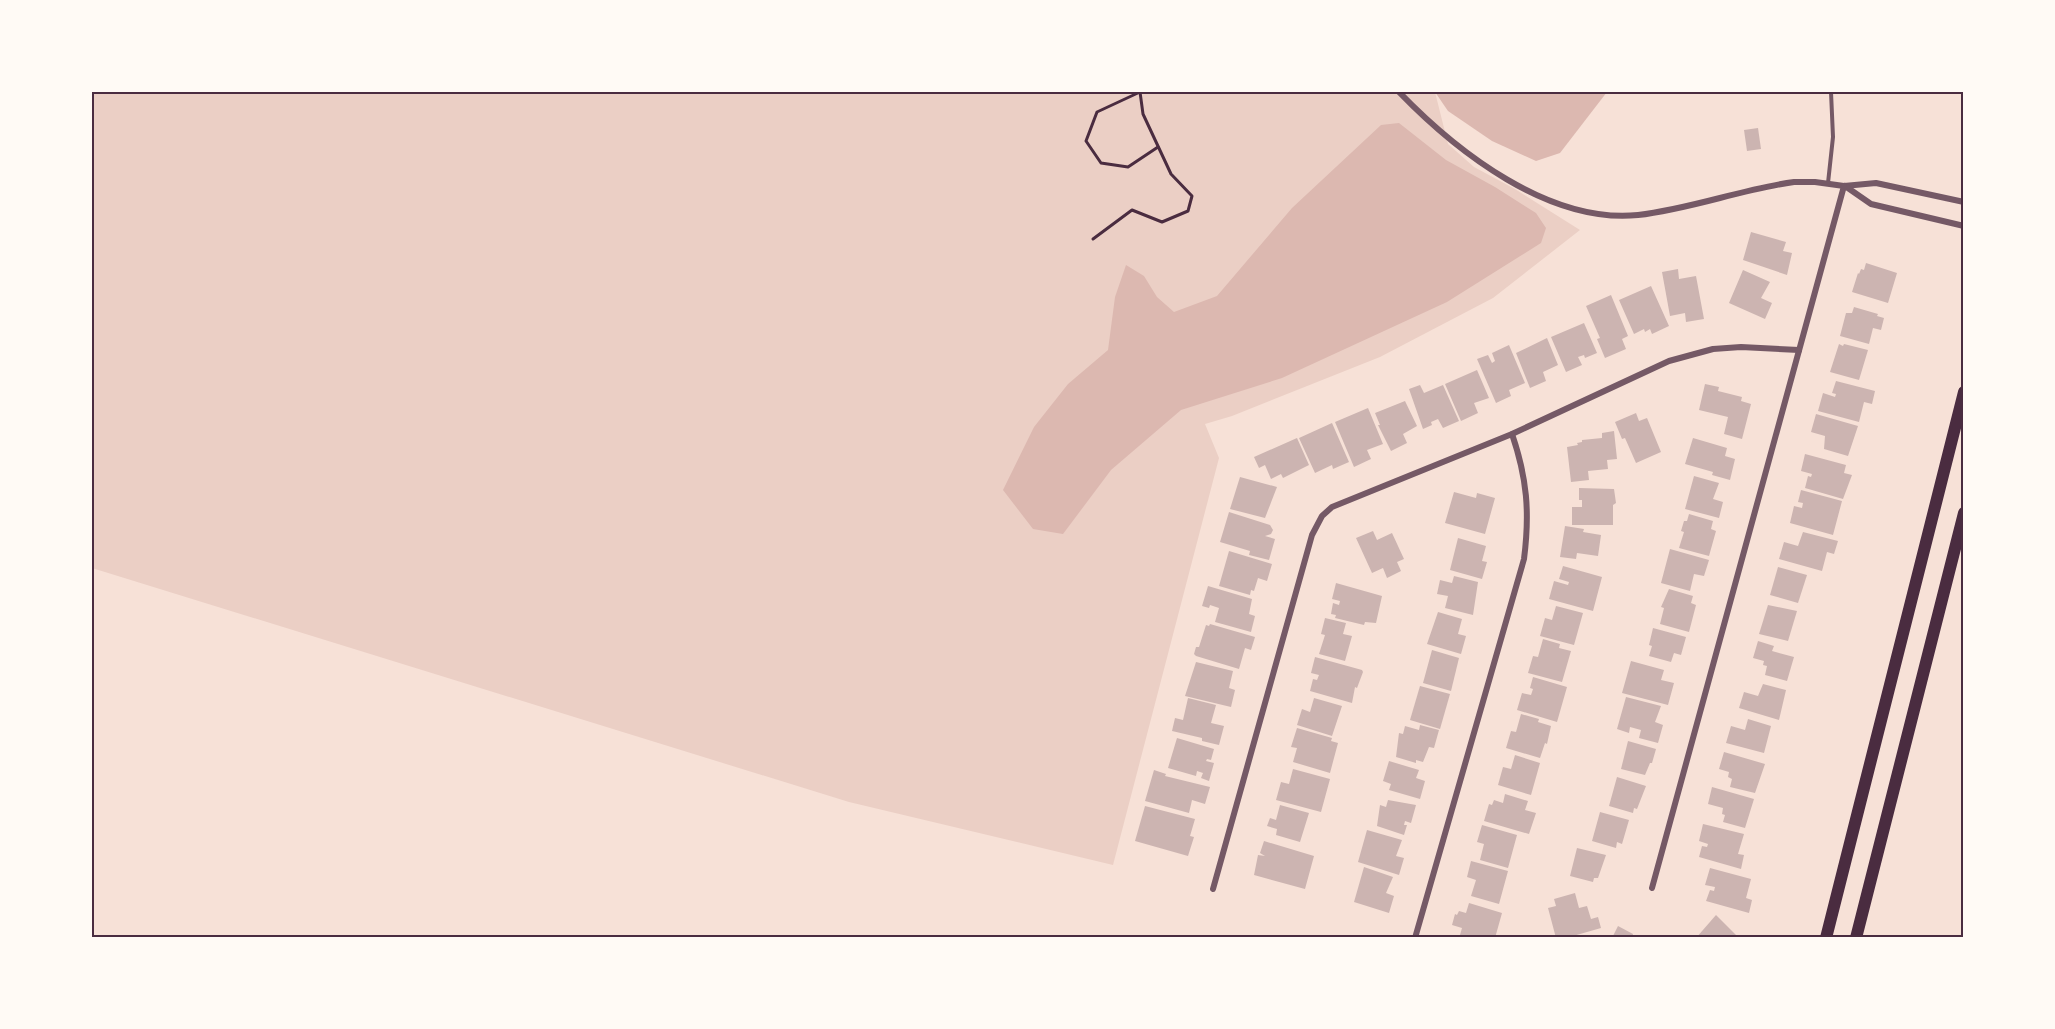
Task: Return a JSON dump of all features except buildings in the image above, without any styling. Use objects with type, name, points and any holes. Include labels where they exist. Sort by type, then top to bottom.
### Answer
[{"type":"highway","points":[[1826,938],[1964,392]]},
{"type":"highway","points":[[1856,938],[1964,513]]},
{"type":"street","points":[[1398,92],[1448,138],[1489,168],[1542,196],[1578,211],[1596,215],[1615,216],[1661,212],[1794,182],[1844,186],[1876,183],[1964,202]]},
{"type":"street","points":[[1844,186],[1871,204],[1964,226]]},
{"type":"street","points":[[1652,888],[1844,186]]},
{"type":"street","points":[[1213,889],[1312,535],[1322,516],[1332,507],[1512,434],[1669,361],[1713,349],[1742,347],[1799,350]]},
{"type":"street","points":[[1415,938],[1524,559],[1528,515],[1527,491],[1522,464],[1512,434]]},
{"type":"lane","points":[[1828,183],[1833,137],[1831,92]]},
{"type":"path","points":[[1093,239],[1132,210],[1162,222],[1188,212],[1192,196],[1171,174],[1143,114],[1140,92],[1097,112],[1086,141],[1101,163],[1128,167],[1158,147]]},
{"type":"shaded area","points":[[92,92],[1435,92],[1448,144],[1474,167],[1515,189],[1580,230],[1493,298],[1380,357],[1232,416],[1205,424],[1219,458],[1113,865],[849,802],[92,568]]},
{"type":"shaded area","points":[[1435,92],[1607,92],[1560,153],[1536,161],[1492,141],[1448,111]]},
{"type":"shaded area","points":[[1399,123],[1446,160],[1536,213],[1546,228],[1541,243],[1447,302],[1282,378],[1181,410],[1111,470],[1063,534],[1033,529],[1003,490],[1034,427],[1068,384],[1108,350],[1115,297],[1126,265],[1144,276],[1157,297],[1174,312],[1217,296],[1292,208],[1381,125]]}]
